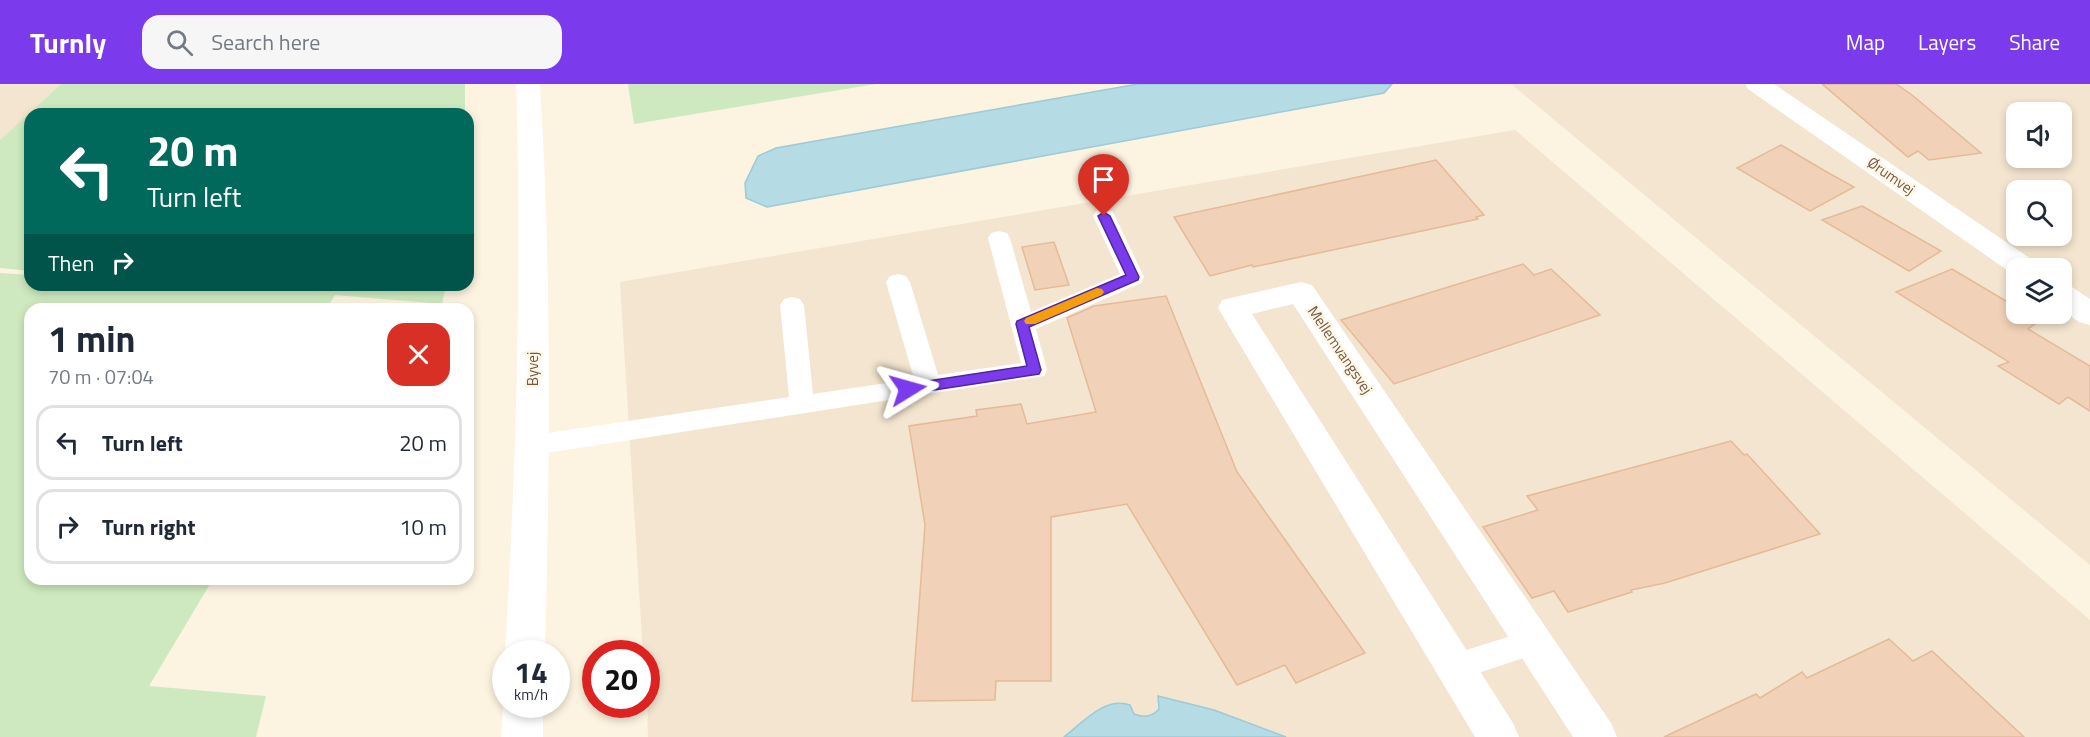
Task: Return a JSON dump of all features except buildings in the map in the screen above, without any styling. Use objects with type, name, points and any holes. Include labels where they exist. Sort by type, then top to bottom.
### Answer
[{"type":"street","name":"Byvej","points":[[526,640],[534,445],[533,173],[528,84]]},
{"type":"street","name":"Ørumvej","points":[[1757,84],[2009,258]]},
{"type":"street","name":"Mellemvangsvej","points":[[1498,737],[1233,308],[1301,292],[1596,737]]},
{"type":"street","points":[[2072,302],[2090,314]]},
{"type":"street","points":[[522,737],[523,718]]},
{"type":"lane","points":[[1022,324],[1133,277],[1104,216]]},
{"type":"lane","points":[[534,445],[1035,370],[999,238]]},
{"type":"lane","points":[[898,282],[930,386]]},
{"type":"lane","points":[[792,305],[802,405]]},
{"type":"lane","points":[[1455,667],[1533,642]]},
{"type":"shaded area","points":[[0,84],[61,84],[35,108],[24,108],[24,118],[0,140]]},
{"type":"shaded area","points":[[1511,84],[2090,84],[2090,565]]},
{"type":"shaded area","points":[[1515,130],[2090,620],[2090,737],[648,737],[648,718],[660,718],[660,640],[642,640],[620,282]]},
{"type":"green space","points":[[61,84],[465,84],[465,108],[35,108]]},
{"type":"green space","points":[[628,84],[876,84],[634,124]]},
{"type":"green space","points":[[24,118],[24,270],[0,268],[0,140]]},
{"type":"green space","points":[[0,273],[24,275],[24,291],[445,291],[442,303],[335,295],[330,303],[24,303],[24,585],[209,585],[149,686],[266,696],[256,737],[0,737]]},
{"type":"water","points":[[1138,84],[1392,84],[1384,93],[767,207],[746,198],[745,183],[758,156],[776,148]]},
{"type":"water","points":[[1158,696],[1214,710],[1286,737],[1064,737],[1094,712],[1112,704],[1130,705],[1134,714],[1151,715],[1159,709]]},
{"type":"slow traffic","points":[[1031,321],[1097,292]]},
{"type":"route","points":[[908,389],[1035,370],[1022,324],[1133,277],[1104,216]]}]
